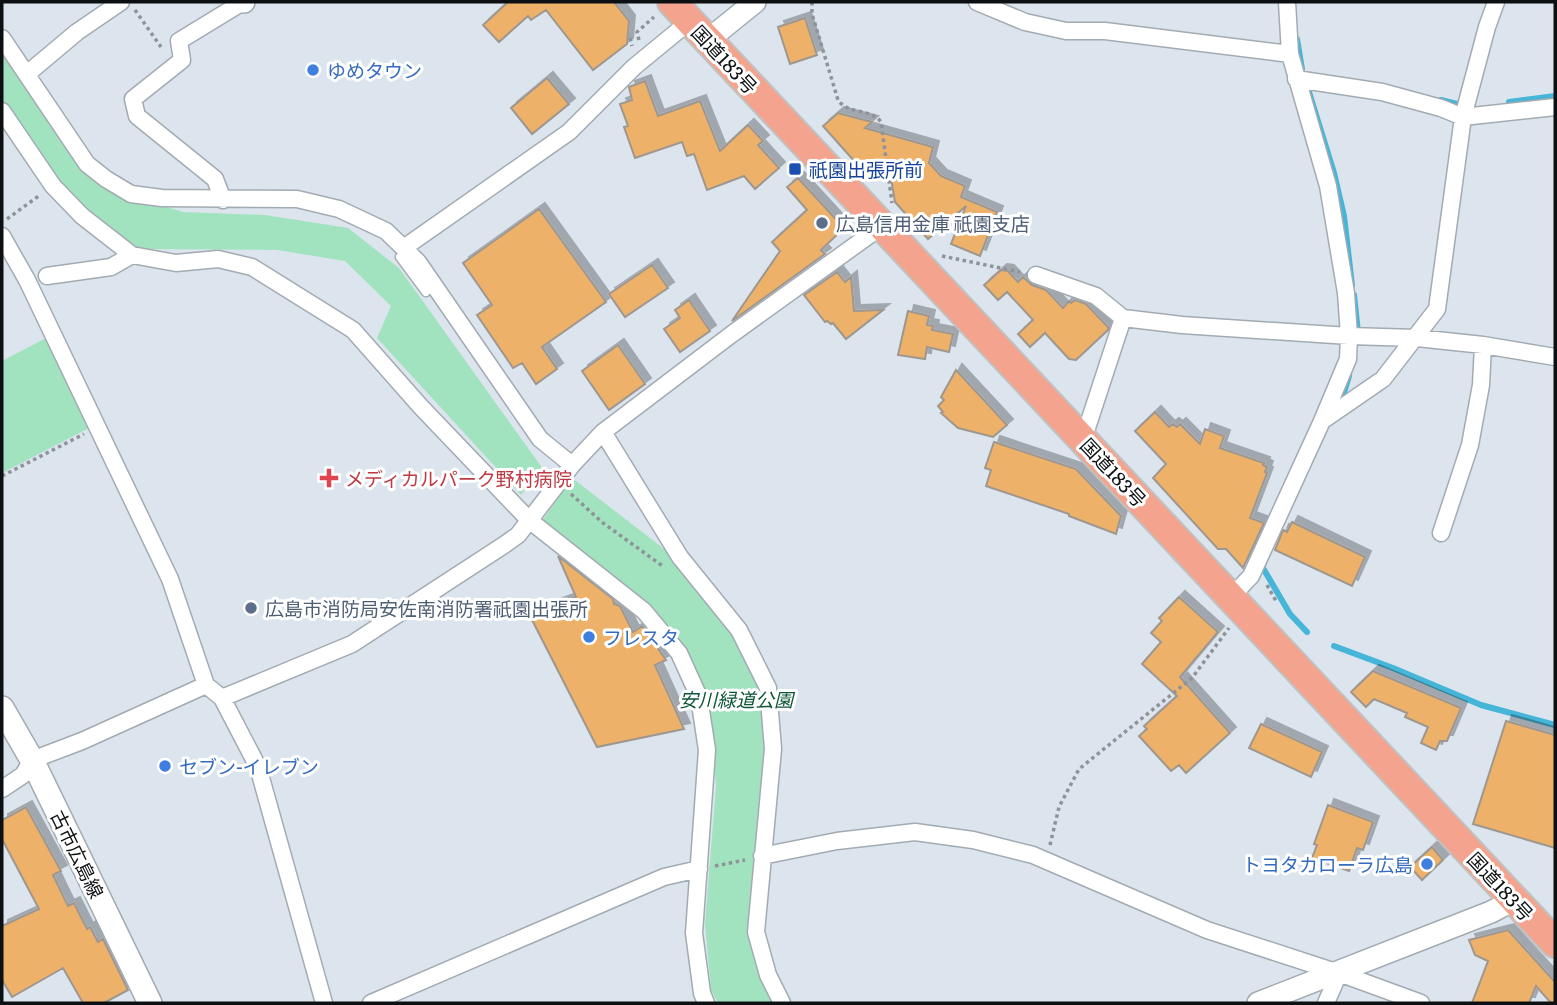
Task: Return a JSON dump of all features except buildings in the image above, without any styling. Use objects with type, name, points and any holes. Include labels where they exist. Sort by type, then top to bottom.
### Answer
[{"type":"highway","name":"国道183号","points":[[690,21],[887,215],[1232,610],[1555,943]]},
{"type":"main road","name":"古市広島線","points":[[2,708],[32,760],[150,1003]]},
{"type":"street","points":[[27,74],[77,32],[121,2]]},
{"type":"street","points":[[223,200],[215,179],[137,116],[134,99],[182,60],[180,41],[243,2]]},
{"type":"street","points":[[402,252],[569,132],[634,67],[690,21],[755,2]]},
{"type":"street","points":[[977,2],[1025,22],[1066,31],[1105,31],[1290,54]]},
{"type":"street","points":[[1232,610],[1251,576],[1348,359],[1346,293],[1328,186],[1290,54],[1287,2]]},
{"type":"street","points":[[1322,421],[1383,379],[1437,309],[1463,117],[1496,2]]},
{"type":"street","points":[[2,38],[87,164],[131,194],[162,198],[297,200],[339,209],[386,230],[402,252],[418,262],[540,439],[572,465]]},
{"type":"street","points":[[1296,79],[1382,92],[1441,108],[1463,117],[1555,107]]},
{"type":"street","points":[[2,111],[53,186],[82,216],[132,255],[176,263],[218,259],[253,267],[353,330],[421,407],[529,520],[644,611],[679,653],[699,697],[706,750],[694,933],[702,993],[706,1003]]},
{"type":"street","points":[[222,698],[352,644],[504,545],[517,535],[572,465],[603,432],[887,215]]},
{"type":"street","points":[[2,236],[27,280],[170,579],[206,685],[222,698],[258,767],[324,1003]]},
{"type":"street","points":[[47,276],[111,267],[132,255]]},
{"type":"street","points":[[1036,275],[1096,296],[1123,318],[1182,325],[1417,338],[1555,356]]},
{"type":"street","points":[[1083,440],[1123,318]]},
{"type":"street","points":[[1441,533],[1470,445],[1481,385],[1483,345]]},
{"type":"street","points":[[603,432],[680,557],[739,629],[768,688],[772,749],[756,932],[768,975],[782,1003]]},
{"type":"street","points":[[2,789],[23,775],[32,760],[82,741],[206,685]]},
{"type":"street","points":[[762,856],[837,841],[915,832],[973,840],[1046,861],[1207,930],[1422,1003]]},
{"type":"street","points":[[371,1003],[664,877],[699,869]]},
{"type":"street","points":[[1258,1003],[1492,912],[1514,900]]},
{"type":"street","points":[[1325,1003],[1339,973]]},
{"type":"lane","points":[[402,252],[426,292]]},
{"type":"path","points":[[131,2],[153,37],[176,65]]},
{"type":"path","points":[[812,2],[812,14],[838,100],[846,108],[877,116],[881,122],[887,215]]},
{"type":"path","points":[[940,255],[1036,275]]},
{"type":"path","points":[[2,476],[99,427]]},
{"type":"path","points":[[567,491],[603,523],[667,569]]},
{"type":"path","points":[[1261,576],[1276,601]]},
{"type":"path","points":[[1046,861],[1059,807],[1079,769],[1192,678],[1232,610]]},
{"type":"path","points":[[699,869],[762,856]]},
{"type":"green space","points":[[2,52],[45,114],[109,189],[183,212],[265,215],[348,228],[399,268],[543,469],[521,495],[377,338],[391,306],[345,261],[277,250],[139,249],[70,195],[2,108]]},
{"type":"green space","points":[[48,337],[93,426],[2,473],[2,361]]},
{"type":"green space","name":"安川緑道公園","points":[[572,478],[663,548],[728,626],[764,690],[764,773],[751,930],[777,1003],[718,1003],[711,990],[705,924],[716,786],[710,706],[683,644],[630,589],[542,521]]},
{"type":"waterway","points":[[1297,39],[1302,69]]},
{"type":"waterway","points":[[1308,89],[1334,173],[1344,216],[1352,285]]},
{"type":"waterway","points":[[1509,102],[1555,96]]},
{"type":"waterway","points":[[1441,100],[1457,104]]},
{"type":"waterway","points":[[1354,295],[1358,332]]},
{"type":"waterway","points":[[1343,396],[1349,376]]},
{"type":"waterway","points":[[1263,568],[1290,614],[1307,632]]},
{"type":"waterway","points":[[1334,646],[1481,705],[1555,725]]},
{"type":"place","name":"ゆめタウン","points":[[313,70]]},
{"type":"place","name":"祇園出張所前","points":[[795,169]]},
{"type":"place","name":"広島信用金庫 祇園支店","points":[[822,223]]},
{"type":"place","name":"メディカルパーク野村病院","points":[[329,478]]},
{"type":"place","name":"広島市消防局安佐南消防署祇園出張所","points":[[251,608]]},
{"type":"place","name":"フレスタ","points":[[589,637]]},
{"type":"place","name":"セブン-イレブン","points":[[165,766]]},
{"type":"place","name":"トヨタカローラ広島","points":[[1427,864]]}]
